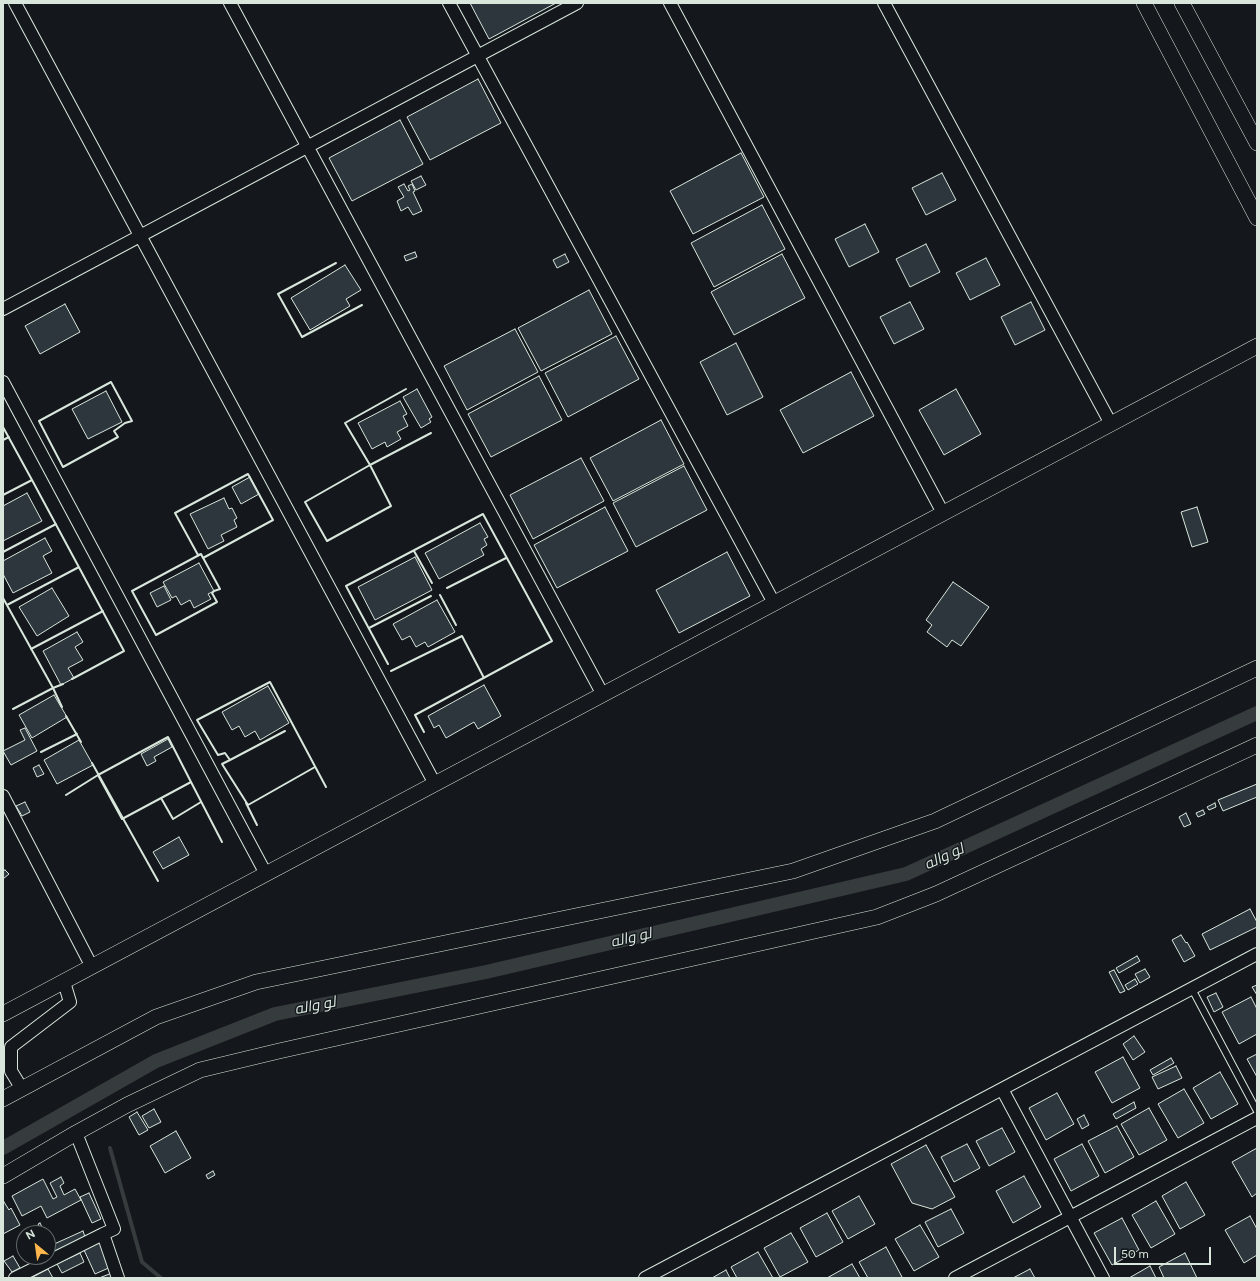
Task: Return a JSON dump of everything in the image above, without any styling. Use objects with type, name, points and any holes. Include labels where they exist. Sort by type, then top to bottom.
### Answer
[{"type":"street","points":[[16,3],[435,784]]},
{"type":"street","points":[[230,3],[602,695]]},
{"type":"street","points":[[449,3],[774,603]]},
{"type":"street","points":[[3,309],[577,3]]},
{"type":"street","points":[[670,3],[943,513]]},
{"type":"street","points":[[884,3],[1111,424]]},
{"type":"street","points":[[1144,3],[1257,218]]},
{"type":"street","points":[[1182,3],[1257,142]]},
{"type":"street","points":[[3,1014],[1257,346]]},
{"type":"street","points":[[3,382],[266,874]]},
{"type":"street","points":[[3,1099],[156,1017],[256,982],[792,871],[935,821],[1257,668]]},
{"type":"street","points":[[3,1176],[127,1105],[200,1070],[878,918],[936,894],[1257,745]]},
{"type":"street","points":[[3,796],[92,967]]},
{"type":"street","points":[[645,1278],[1257,954]]},
{"type":"street","points":[[22,1089],[11,1071],[11,1047],[70,1002],[64,982]]},
{"type":"street","points":[[1002,1089],[1103,1278]]},
{"type":"street","points":[[955,1278],[1257,1118]]},
{"type":"street","points":[[14,1278],[114,1229],[76,1133]]},
{"type":"street","points":[[103,1234],[118,1278]]},
{"type":"lane","points":[[1192,989],[1257,1111]]},
{"type":"building","points":[[470,3],[556,3],[489,39]]},
{"type":"building","points":[[478,79],[501,123],[430,160],[407,117]]},
{"type":"building","points":[[400,120],[423,164],[352,201],[329,158]]},
{"type":"building","points":[[741,153],[764,197],[693,234],[670,191]]},
{"type":"building","points":[[942,173],[956,200],[926,215],[912,188]]},
{"type":"building","points":[[421,176],[426,185],[416,190],[411,181]]},
{"type":"building","points":[[404,184],[408,191],[410,190],[408,186],[412,184],[415,191],[413,192],[422,211],[413,215],[408,207],[401,211],[397,201],[404,197],[398,187]]},
{"type":"building","points":[[762,205],[785,249],[714,287],[691,243]]},
{"type":"building","points":[[865,224],[879,252],[849,267],[835,239]]},
{"type":"building","points":[[926,244],[940,272],[910,287],[896,259]]},
{"type":"building","points":[[415,252],[417,257],[406,261],[404,256]]},
{"type":"building","points":[[565,254],[569,262],[557,268],[553,260]]},
{"type":"building","points":[[782,254],[805,298],[734,335],[711,292]]},
{"type":"building","points":[[986,258],[1000,285],[970,300],[956,273]]},
{"type":"building","points":[[345,265],[361,290],[346,299],[350,306],[310,330],[291,298]]},
{"type":"building","points":[[589,290],[612,334],[541,371],[518,328]]},
{"type":"building","points":[[910,302],[924,329],[894,344],[880,317]]},
{"type":"building","points":[[1031,302],[1045,330],[1015,345],[1001,317]]},
{"type":"building","points":[[65,304],[80,332],[40,354],[25,326]]},
{"type":"building","points":[[515,329],[538,372],[467,410],[444,366]]},
{"type":"building","points":[[616,336],[639,379],[568,417],[545,373]]},
{"type":"building","points":[[736,343],[763,397],[727,415],[700,362]]},
{"type":"building","points":[[851,372],[874,416],[803,453],[780,410]]},
{"type":"building","points":[[539,376],[562,420],[491,457],[468,414]]},
{"type":"building","points":[[417,389],[432,417],[429,419],[431,422],[421,428],[403,397]]},
{"type":"building","points":[[956,389],[981,434],[944,455],[919,410]]},
{"type":"building","points":[[106,391],[122,422],[88,439],[72,409]]},
{"type":"building","points":[[400,401],[407,414],[403,416],[408,426],[397,432],[401,439],[387,447],[385,442],[372,449],[358,423]]},
{"type":"building","points":[[661,420],[684,464],[613,501],[590,458]]},
{"type":"building","points":[[581,458],[604,501],[533,539],[510,495]]},
{"type":"building","points":[[684,466],[707,510],[636,547],[613,503]]},
{"type":"building","points":[[250,477],[259,494],[241,504],[232,487]]},
{"type":"building","points":[[27,493],[42,521],[3,541],[3,506]]},
{"type":"building","points":[[224,498],[229,509],[232,508],[237,518],[234,520],[237,527],[221,535],[224,541],[208,549],[190,514]]},
{"type":"building","points":[[605,507],[628,551],[557,588],[534,545]]},
{"type":"building","points":[[1197,507],[1208,542],[1192,547],[1181,512]]},
{"type":"building","points":[[480,523],[488,537],[484,539],[487,545],[481,549],[484,555],[439,579],[425,553]]},
{"type":"building","points":[[45,538],[52,551],[43,556],[52,573],[13,593],[3,574],[3,561]]},
{"type":"building","points":[[727,552],[750,596],[679,633],[656,590]]},
{"type":"building","points":[[415,557],[432,590],[375,620],[358,587]]},
{"type":"building","points":[[199,563],[214,591],[208,594],[211,599],[194,608],[190,600],[181,605],[176,596],[172,598],[163,582]]},
{"type":"building","points":[[953,582],[989,607],[961,646],[952,640],[947,647],[927,632],[932,625],[926,620]]},
{"type":"building","points":[[164,586],[171,600],[157,607],[150,593]]},
{"type":"building","points":[[52,588],[69,616],[37,636],[19,607]]},
{"type":"building","points":[[437,600],[455,632],[428,647],[425,642],[416,647],[410,636],[402,640],[393,624]]},
{"type":"building","points":[[77,632],[83,642],[75,647],[83,660],[68,668],[74,678],[61,685],[43,651]]},
{"type":"building","points":[[484,685],[501,716],[478,729],[474,722],[446,738],[439,725],[434,728],[428,716]]},
{"type":"building","points":[[268,686],[289,723],[260,740],[255,731],[245,737],[239,726],[232,730],[222,712]]},
{"type":"building","points":[[54,695],[67,717],[32,738],[19,715]]},
{"type":"building","points":[[25,728],[37,751],[11,765],[3,751],[25,740],[20,730]]},
{"type":"building","points":[[168,739],[172,747],[154,757],[156,761],[147,766],[141,754]]},
{"type":"building","points":[[79,740],[93,765],[57,784],[44,760]]},
{"type":"building","points":[[39,765],[44,774],[37,777],[33,768]]},
{"type":"building","points":[[1257,784],[1257,797],[1223,811],[1218,800]]},
{"type":"building","points":[[25,802],[30,812],[22,816],[16,806]]},
{"type":"building","points":[[1215,803],[1216,807],[1209,810],[1207,807]]},
{"type":"building","points":[[1203,810],[1205,814],[1198,817],[1196,813]]},
{"type":"building","points":[[1186,813],[1191,824],[1184,827],[1179,817]]},
{"type":"building","points":[[179,837],[189,855],[163,869],[153,852]]},
{"type":"building","points":[[5,870],[9,874],[3,879],[3,871]]},
{"type":"building","points":[[1250,909],[1257,922],[1257,927],[1210,950],[1202,934]]},
{"type":"building","points":[[1181,935],[1195,956],[1184,962],[1172,940]]},
{"type":"building","points":[[1137,956],[1140,961],[1119,973],[1116,968]]},
{"type":"building","points":[[1145,969],[1150,977],[1140,983],[1135,974]]},
{"type":"building","points":[[1114,970],[1125,991],[1120,993],[1109,972]]},
{"type":"building","points":[[1135,979],[1138,984],[1128,990],[1125,985]]},
{"type":"building","points":[[1257,985],[1257,995],[1252,987]]},
{"type":"building","points":[[1216,993],[1223,1007],[1214,1012],[1207,997]]},
{"type":"building","points":[[1251,997],[1257,1009],[1257,1034],[1239,1044],[1222,1012]]},
{"type":"building","points":[[1134,1036],[1145,1052],[1133,1060],[1123,1044]]},
{"type":"building","points":[[1257,1054],[1257,1077],[1247,1059]]},
{"type":"building","points":[[1123,1057],[1140,1088],[1112,1103],[1095,1072]]},
{"type":"building","points":[[1171,1058],[1174,1063],[1153,1075],[1150,1070]]},
{"type":"building","points":[[1176,1066],[1182,1078],[1158,1089],[1152,1077]]},
{"type":"building","points":[[1220,1072],[1238,1104],[1211,1119],[1193,1088]]},
{"type":"building","points":[[1184,1089],[1204,1123],[1178,1138],[1158,1104]]},
{"type":"building","points":[[1057,1093],[1074,1124],[1046,1140],[1029,1108]]},
{"type":"building","points":[[1134,1102],[1136,1108],[1116,1119],[1113,1114]]},
{"type":"building","points":[[1149,1108],[1167,1140],[1139,1155],[1121,1124]]},
{"type":"building","points":[[154,1109],[161,1122],[149,1128],[142,1116]]},
{"type":"building","points":[[137,1112],[148,1130],[139,1135],[129,1117]]},
{"type":"building","points":[[1084,1115],[1089,1125],[1082,1129],[1077,1119]]},
{"type":"building","points":[[1117,1126],[1134,1157],[1105,1173],[1088,1141]]},
{"type":"building","points":[[1002,1128],[1015,1152],[989,1166],[976,1141]]},
{"type":"building","points":[[176,1131],[191,1158],[165,1173],[150,1146]]},
{"type":"building","points":[[967,1144],[980,1168],[954,1182],[941,1157]]},
{"type":"building","points":[[1082,1144],[1099,1176],[1071,1191],[1054,1159]]},
{"type":"building","points":[[926,1145],[955,1197],[932,1209],[912,1203],[891,1164]]},
{"type":"building","points":[[1257,1148],[1257,1193],[1252,1197],[1232,1162]]},
{"type":"building","points":[[213,1171],[215,1175],[208,1179],[206,1175]]},
{"type":"building","points":[[1024,1176],[1041,1207],[1013,1223],[996,1191]]},
{"type":"building","points":[[61,1177],[64,1183],[60,1186],[64,1195],[75,1189],[81,1200],[47,1218],[41,1206],[22,1216],[12,1196],[43,1179],[53,1199],[57,1197],[50,1183]]},
{"type":"building","points":[[1186,1182],[1205,1215],[1180,1229],[1162,1196]]},
{"type":"building","points":[[89,1193],[101,1219],[92,1223],[80,1197]]},
{"type":"building","points":[[859,1196],[875,1224],[848,1239],[832,1211]]},
{"type":"building","points":[[1156,1201],[1175,1234],[1151,1248],[1132,1215]]},
{"type":"building","points":[[4,1202],[9,1210],[11,1208],[20,1225],[16,1225],[16,1227],[3,1234]]},
{"type":"building","points":[[951,1209],[964,1233],[938,1247],[925,1222]]},
{"type":"building","points":[[827,1213],[843,1242],[816,1257],[800,1228]]},
{"type":"building","points":[[1250,1216],[1257,1229],[1257,1255],[1244,1263],[1225,1230]]},
{"type":"building","points":[[1122,1218],[1139,1250],[1112,1265],[1094,1233]]},
{"type":"building","points":[[920,1225],[939,1257],[914,1271],[895,1239]]},
{"type":"building","points":[[83,1231],[85,1237],[56,1251],[56,1243]]},
{"type":"building","points":[[791,1233],[808,1262],[780,1277],[764,1248]]},
{"type":"building","points":[[102,1241],[113,1266],[95,1274],[84,1250]]},
{"type":"building","points":[[886,1247],[902,1277],[868,1278],[859,1262]]},
{"type":"building","points":[[758,1252],[773,1278],[737,1278],[731,1267]]},
{"type":"building","points":[[80,1253],[84,1262],[62,1273],[57,1264]]},
{"type":"building","points":[[1185,1253],[1197,1278],[1164,1278],[1159,1267]]},
{"type":"building","points":[[13,1256],[16,1261],[16,1265],[18,1265],[20,1268],[12,1272],[4,1261]]},
{"type":"building","points":[[852,1264],[860,1278],[827,1278]]},
{"type":"building","points":[[1150,1266],[1156,1278],[1129,1278]]},
{"type":"building","points":[[48,1269],[53,1278],[31,1278]]},
{"type":"building","points":[[1030,1269],[1035,1278],[1013,1278]]},
{"type":"building","points":[[726,1270],[730,1278],[712,1278]]},
{"type":"building","points":[[112,1273],[114,1278],[99,1278]]},
{"type":"waterway","name":"لو واله","points":[[3,1148],[156,1061],[275,1014],[486,972],[906,874],[1257,713]]},
{"type":"waterway","points":[[110,1148],[142,1262],[161,1278]]},
{"type":"wall","points":[[336,263],[278,294],[302,337],[362,305]]},
{"type":"wall","points":[[111,382],[132,421],[125,423],[114,431],[118,437],[63,467],[39,421],[111,382]]},
{"type":"wall","points":[[406,389],[345,423],[370,465],[391,506],[327,541],[305,502],[370,465],[431,433]]},
{"type":"wall","points":[[3,427],[32,480]]},
{"type":"wall","points":[[3,440],[9,437]]},
{"type":"wall","points":[[248,474],[273,520],[203,558],[201,554],[198,555],[175,513],[248,474]]},
{"type":"wall","points":[[3,495],[32,480],[124,651],[72,679]]},
{"type":"wall","points":[[388,664],[346,586],[483,514],[552,641],[415,715],[424,732]]},
{"type":"wall","points":[[3,552],[56,524]]},
{"type":"wall","points":[[414,551],[432,583]]},
{"type":"wall","points":[[201,554],[220,589],[212,593],[217,602],[156,635],[132,591],[201,554]]},
{"type":"wall","points":[[447,588],[506,558]]},
{"type":"wall","points":[[7,605],[79,567]]},
{"type":"wall","points":[[440,595],[456,625]]},
{"type":"wall","points":[[369,628],[431,596]]},
{"type":"wall","points":[[3,598],[62,707]]},
{"type":"wall","points":[[31,649],[103,611]]},
{"type":"wall","points":[[391,671],[462,636],[484,678]]},
{"type":"wall","points":[[315,767],[248,805],[222,764],[230,760],[225,753],[218,755],[197,720],[270,682],[326,787]]},
{"type":"wall","points":[[53,688],[63,684]]},
{"type":"wall","points":[[13,709],[53,688]]},
{"type":"wall","points":[[66,716],[81,742]]},
{"type":"wall","points":[[230,760],[285,731]]},
{"type":"wall","points":[[41,752],[77,734],[76,733]]},
{"type":"wall","points":[[168,737],[191,782],[122,819],[98,775],[168,737]]},
{"type":"wall","points":[[92,763],[158,881]]},
{"type":"wall","points":[[66,795],[98,775]]},
{"type":"wall","points":[[191,782],[222,842]]},
{"type":"wall","points":[[161,798],[173,819],[201,802]]},
{"type":"wall","points":[[246,803],[257,825]]}]
